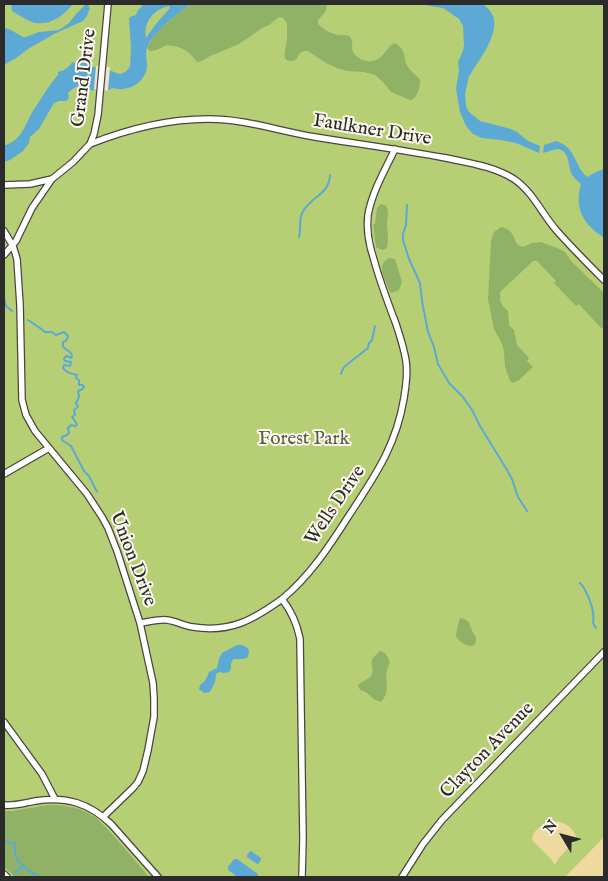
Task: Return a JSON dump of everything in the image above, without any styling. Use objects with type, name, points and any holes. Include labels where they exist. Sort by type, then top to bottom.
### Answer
[{"type":"street","name":"Grand Drive","points":[[4,185],[30,184],[52,178],[73,162],[90,144],[97,125],[108,4]]},
{"type":"street","name":"Faulkner Drive","points":[[90,144],[147,125],[184,120],[233,120],[299,134],[395,149],[489,168],[514,180],[528,192],[557,232],[604,280]]},
{"type":"street","name":"Wells Drive","points":[[140,623],[166,620],[193,627],[223,628],[247,622],[266,610],[282,599],[313,567],[350,514],[388,453],[399,420],[405,389],[407,376],[406,360],[370,248],[367,231],[372,199],[395,149]]},
{"type":"street","points":[[4,255],[13,246],[32,208],[52,178]]},
{"type":"street","name":"Union Drive","points":[[4,231],[13,246],[18,262],[22,400],[26,415],[30,424],[87,494],[108,528],[140,623],[153,683],[152,733],[143,771],[138,782],[126,796],[103,817]]},
{"type":"street","points":[[4,474],[49,448]]},
{"type":"street","points":[[282,599],[295,620],[300,639],[302,877]]},
{"type":"street","name":"Clayton Avenue","points":[[402,877],[423,844],[442,820],[604,652]]},
{"type":"street","points":[[4,722],[42,774],[55,799]]},
{"type":"street","points":[[4,805],[55,799],[81,804],[103,817],[158,877]]},
{"type":"street","points":[[4,874],[7,877]]},
{"type":"green space","name":"Forest Park","points":[[4,4],[604,4],[604,877],[4,877]]},
{"type":"green space","points":[[192,4],[326,4],[326,11],[318,20],[318,24],[332,33],[350,37],[353,52],[364,60],[378,59],[394,43],[403,51],[408,67],[420,80],[420,86],[416,96],[410,100],[391,92],[375,75],[337,68],[308,51],[300,53],[296,60],[287,60],[285,55],[287,23],[283,18],[279,17],[237,45],[202,61],[197,62],[187,51],[176,46],[165,46],[150,51],[147,48],[154,35],[178,13]]},
{"type":"green space","points":[[381,204],[385,205],[388,210],[388,243],[385,249],[381,250],[376,247],[373,224],[375,224],[377,208]]},
{"type":"green space","points":[[501,227],[511,232],[518,245],[523,247],[541,242],[565,252],[571,261],[604,293],[604,329],[579,304],[576,306],[554,283],[556,281],[537,261],[533,261],[500,292],[500,300],[508,311],[509,325],[514,330],[517,345],[529,358],[527,361],[533,367],[513,383],[510,381],[505,367],[504,351],[494,329],[488,299],[491,241],[494,232]]},
{"type":"green space","points":[[389,258],[395,259],[402,282],[399,290],[392,293],[384,278],[382,269],[385,261]]},
{"type":"green space","points":[[460,618],[470,624],[476,638],[473,645],[464,644],[456,636]]},
{"type":"green space","points":[[380,651],[384,652],[390,663],[386,673],[387,688],[381,702],[360,690],[358,685],[371,676],[373,672],[372,660]]},
{"type":"green space","points":[[48,805],[66,806],[88,813],[96,818],[149,877],[15,877],[4,867],[4,811]]},
{"type":"sand","points":[[549,822],[563,823],[570,827],[577,839],[555,864],[532,840],[538,829]]},
{"type":"sand","points":[[604,837],[604,877],[565,877]]},
{"type":"water","points":[[11,4],[73,4],[66,12],[52,21],[36,23],[12,11]]},
{"type":"water","points":[[144,4],[192,4],[169,21],[152,38],[146,55],[147,70],[138,83],[131,87],[112,88],[108,91],[94,89],[92,91],[79,86],[74,88],[68,93],[69,98],[66,101],[54,103],[39,129],[30,137],[29,143],[23,151],[4,162],[4,146],[19,136],[60,70],[63,71],[72,62],[83,62],[90,66],[119,74],[127,70],[130,66],[131,48],[129,19],[136,15]],"holes":[[[169,6],[170,8],[155,25],[146,38],[146,27],[154,13]]]},
{"type":"water","points":[[422,4],[482,4],[490,11],[494,19],[492,37],[469,76],[465,94],[466,106],[469,112],[480,121],[511,129],[528,141],[540,146],[539,153],[516,143],[482,138],[473,134],[466,126],[460,112],[456,89],[459,70],[458,62],[464,45],[463,26],[459,19],[443,8]]},
{"type":"water","points":[[85,5],[88,5],[90,8],[83,21],[54,34],[4,65],[4,28],[23,37],[39,32],[59,30],[69,23]]},
{"type":"water","points":[[556,141],[568,148],[587,177],[604,169],[603,237],[590,227],[582,215],[579,201],[581,184],[571,173],[565,153],[562,150],[555,149],[543,153],[544,145]]},
{"type":"water","points":[[237,645],[248,648],[247,658],[233,659],[229,672],[219,672],[216,674],[215,682],[210,692],[204,693],[199,689],[200,685],[204,682],[209,672],[217,668],[222,653]]},
{"type":"water","points":[[250,851],[261,858],[258,864],[247,857]]},
{"type":"water","points":[[234,859],[237,859],[258,874],[258,877],[238,877],[228,870]]},
{"type":"pier","points":[[96,66],[110,67],[108,91],[94,89]]},
{"type":"waterway","points":[[299,237],[302,213],[326,187],[330,175]]},
{"type":"waterway","points":[[407,205],[403,240],[420,283],[428,332],[438,364],[449,383],[463,397],[472,410],[512,479],[518,497],[527,511]]},
{"type":"waterway","points":[[4,298],[6,306],[12,311]]},
{"type":"waterway","points":[[28,320],[45,332],[52,332],[56,335],[64,332],[68,336],[66,341],[63,342],[63,347],[72,355],[71,358],[67,356],[64,359],[71,362],[70,366],[64,365],[63,368],[67,372],[77,375],[76,378],[79,380],[79,385],[84,387],[78,391],[79,397],[76,403],[78,407],[74,410],[75,415],[72,417],[77,424],[76,426],[71,425],[68,428],[69,433],[62,437],[62,440],[71,446],[97,492]]},
{"type":"waterway","points":[[341,374],[344,367],[368,348],[375,326]]},
{"type":"waterway","points":[[580,583],[590,602],[593,623],[596,628]]},
{"type":"waterway","points":[[4,841],[15,844],[15,853],[18,861],[28,871],[40,877]]},
{"type":"waterway","points":[[15,874],[23,865]]}]
